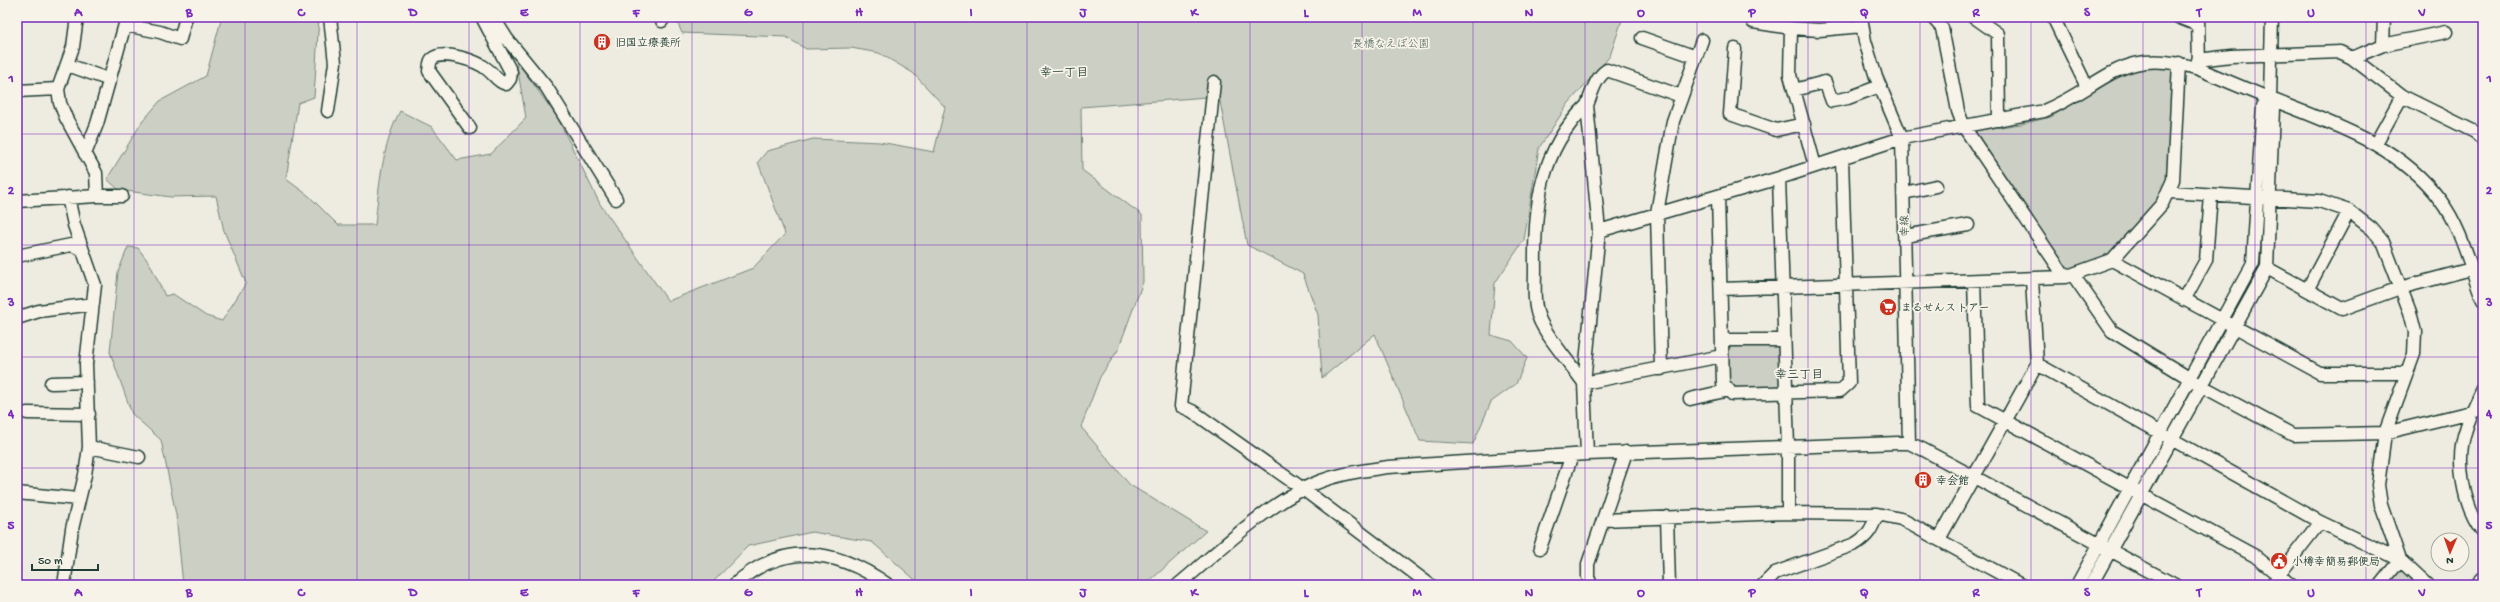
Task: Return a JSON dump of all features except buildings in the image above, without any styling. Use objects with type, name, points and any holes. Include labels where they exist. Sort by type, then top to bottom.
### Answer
[{"type":"street","points":[[77,17],[73,47],[68,65],[58,89],[60,103],[96,173],[97,196]]},
{"type":"street","points":[[85,154],[110,80],[126,21],[180,39],[186,17]]},
{"type":"street","points":[[328,111],[335,63],[330,17]]},
{"type":"street","points":[[470,128],[429,71],[432,59],[439,56],[468,59],[487,69],[500,82],[506,84],[510,80],[511,72],[482,17]]},
{"type":"street","points":[[493,17],[507,39],[548,88],[616,199]]},
{"type":"street","points":[[1932,17],[1942,28],[1958,110],[1964,127],[2069,276],[2112,331],[2190,377],[2202,386],[2293,435],[2386,433],[2478,409]]},
{"type":"street","points":[[1974,17],[1998,34],[1999,120]]},
{"type":"street","points":[[2053,17],[2086,87]]},
{"type":"street","points":[[2178,17],[2198,21],[2198,65]]},
{"type":"street","points":[[2077,585],[2105,548],[2142,494],[2267,268],[2274,108],[2270,98],[2272,17]]},
{"type":"street","points":[[2383,45],[2384,17]]},
{"type":"street","points":[[1753,22],[1798,25],[1819,30],[1861,21]]},
{"type":"street","name":"幸線","points":[[1861,21],[1880,86],[1902,138],[1909,443]]},
{"type":"street","points":[[1798,25],[1790,75],[1816,166]]},
{"type":"street","points":[[2352,58],[2383,45],[2446,32]]},
{"type":"street","points":[[1642,38],[1696,57]]},
{"type":"street","points":[[1661,369],[1657,213],[1673,121],[1702,40]]},
{"type":"street","points":[[1735,49],[1730,114],[1776,130],[1804,124]]},
{"type":"street","points":[[1599,231],[1842,159],[1902,138],[2044,111],[2062,104],[2086,87],[2120,68],[2148,60],[2198,65],[2271,54],[2340,52],[2352,58],[2402,96],[2475,132],[2483,138]]},
{"type":"street","points":[[1721,289],[1906,282],[2032,280],[2069,276],[2112,260],[2162,204],[2170,192],[2173,180],[2179,63]]},
{"type":"street","points":[[68,65],[110,80]]},
{"type":"street","points":[[2198,65],[2270,98],[2354,132],[2376,143],[2414,171],[2441,200],[2461,238],[2483,300]]},
{"type":"street","points":[[1587,454],[1584,383],[1599,231],[1587,105],[1593,88],[1602,74],[1607,70],[1681,96]]},
{"type":"street","points":[[1214,82],[1205,183],[1181,406],[1192,411],[1303,489],[1430,585]]},
{"type":"street","points":[[1794,90],[1825,82],[1832,101],[1848,98],[1880,86]]},
{"type":"street","points":[[17,91],[58,89]]},
{"type":"street","points":[[2376,143],[2402,96]]},
{"type":"street","points":[[2091,585],[2130,488],[2253,263],[2263,106],[2270,98]]},
{"type":"street","points":[[1584,383],[1540,321],[1536,308],[1534,241],[1538,197],[1552,154],[1576,116],[1587,105]]},
{"type":"street","points":[[1718,196],[1723,383],[1732,394],[1840,391],[1849,383],[1842,159]]},
{"type":"street","points":[[1779,178],[1788,447],[1788,513]]},
{"type":"street","points":[[1904,193],[1936,186]]},
{"type":"street","points":[[2170,192],[2320,201],[2349,211],[2372,228],[2383,242],[2410,312],[2415,332],[2414,354],[2386,433],[2378,485],[2381,505],[2400,560]]},
{"type":"street","points":[[2184,300],[2206,260],[2211,194]]},
{"type":"street","points":[[17,201],[68,197],[122,196]]},
{"type":"street","points":[[64,585],[78,499],[85,475],[89,447],[86,364],[95,285],[82,249],[68,197]]},
{"type":"street","points":[[2307,290],[2349,211]]},
{"type":"street","points":[[1904,236],[1968,225]]},
{"type":"street","points":[[17,256],[71,245],[82,249]]},
{"type":"street","points":[[2112,260],[2320,373],[2407,373]]},
{"type":"street","points":[[2267,268],[2342,309],[2400,288],[2471,269]]},
{"type":"street","points":[[1939,539],[2037,364],[2032,280]]},
{"type":"street","points":[[1974,281],[1978,406],[2005,422],[2142,494],[2255,556],[2291,585]]},
{"type":"street","points":[[17,318],[39,311],[93,304]]},
{"type":"street","points":[[1722,340],[1784,340]]},
{"type":"street","points":[[1584,383],[1722,356]]},
{"type":"street","points":[[2037,364],[2320,522],[2400,560],[2427,585]]},
{"type":"street","points":[[52,383],[87,382]]},
{"type":"street","points":[[2483,389],[2478,409],[2465,430],[2461,461],[2464,487],[2469,506],[2483,532]]},
{"type":"street","points":[[1690,399],[1729,390]]},
{"type":"street","points":[[27,413],[89,414]]},
{"type":"street","points":[[1178,585],[1250,525],[1303,489],[1336,476],[1388,467],[1587,454],[1909,443],[2175,585]]},
{"type":"street","points":[[89,447],[139,457]]},
{"type":"street","points":[[1591,585],[1588,564],[1626,452]]},
{"type":"street","points":[[1540,548],[1572,455]]},
{"type":"street","points":[[17,493],[78,499]]},
{"type":"street","points":[[1603,520],[1788,513],[1877,514],[1901,519],[2021,585]]},
{"type":"street","points":[[1763,585],[1775,573],[1855,544],[1864,539],[1872,530],[1877,514]]},
{"type":"street","points":[[1667,518],[1669,585]]},
{"type":"street","points":[[2270,585],[2320,522]]},
{"type":"street","points":[[734,585],[748,572],[765,563],[782,557],[802,554],[840,559],[859,566],[888,585]]},
{"type":"street","points":[[2380,585],[2400,560]]},
{"type":"street","points":[[2476,585],[2483,578]]},
{"type":"green space","name":"長橋なえぼ公園","points":[[219,17],[319,17],[314,97],[298,103],[286,179],[309,196],[338,225],[375,225],[385,152],[400,111],[432,127],[457,160],[491,154],[526,118],[516,60],[557,117],[600,204],[668,301],[753,268],[785,234],[758,162],[767,151],[813,139],[880,142],[934,152],[945,107],[913,73],[879,53],[851,48],[806,49],[786,37],[682,33],[675,17],[1623,17],[1610,56],[1568,104],[1539,148],[1524,240],[1495,283],[1491,335],[1512,341],[1527,358],[1516,384],[1491,402],[1473,444],[1420,441],[1375,334],[1322,378],[1318,315],[1303,274],[1247,245],[1219,96],[1081,107],[1082,170],[1142,215],[1143,282],[1118,350],[1100,377],[1081,427],[1130,485],[1206,531],[1145,585],[921,585],[872,542],[812,532],[748,546],[710,585],[183,585],[176,515],[161,440],[132,414],[110,352],[118,272],[128,247],[138,248],[150,264],[165,296],[173,294],[206,316],[222,321],[246,283],[224,231],[216,196],[171,197],[119,190],[107,179],[142,122],[160,101],[206,76],[221,20]]},
{"type":"green space","points":[[2149,67],[2173,69],[2168,180],[2156,204],[2109,256],[2067,270],[1973,131],[2021,124],[2051,117],[2112,79],[2128,71]]},
{"type":"green space","points":[[1728,344],[1779,345],[1780,385],[1777,389],[1734,389],[1728,382]]},
{"type":"green space","points":[[2398,568],[2413,576],[2421,585],[2384,585]]},
{"type":"place","name":"旧国立療養所","points":[[602,42]]},
{"type":"place","name":"まるせんストアー","points":[[1888,307]]},
{"type":"place","name":"幸会館","points":[[1923,480]]},
{"type":"place","name":"小樽幸簡易郵便局","points":[[2279,561]]},
{"type":"district","name":"幸一丁目","points":[[1064,72]]},
{"type":"district","name":"幸三丁目","points":[[1799,374]]}]
